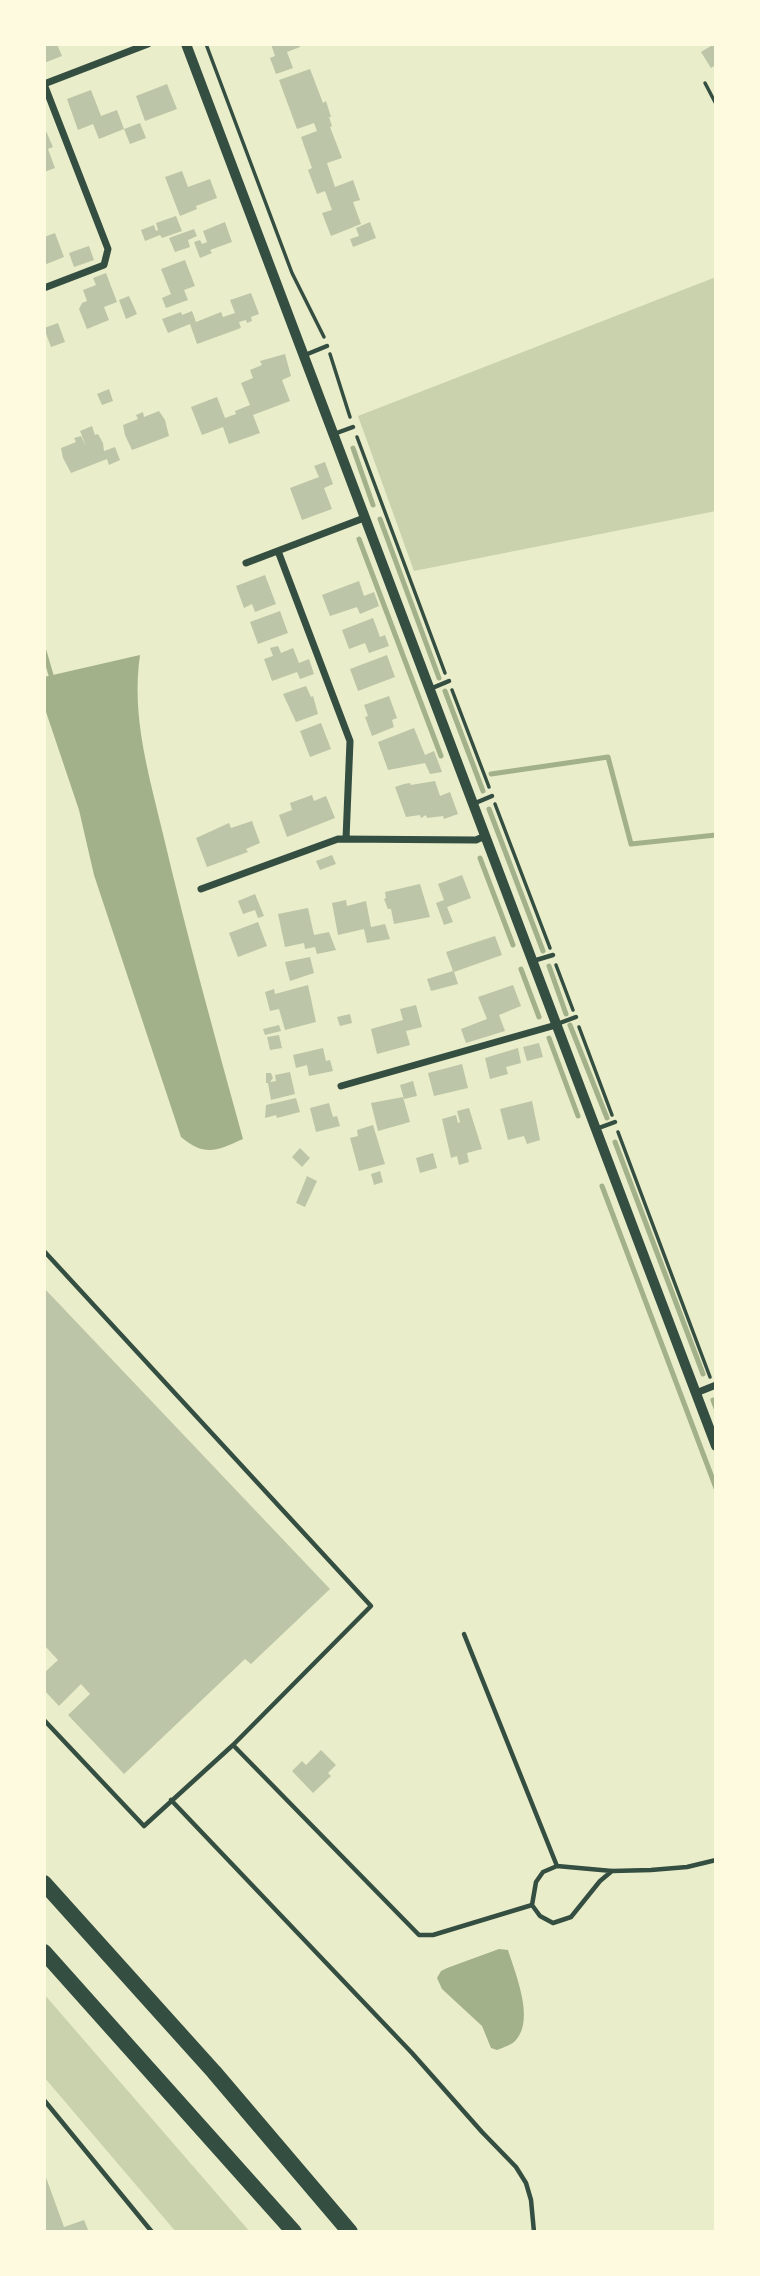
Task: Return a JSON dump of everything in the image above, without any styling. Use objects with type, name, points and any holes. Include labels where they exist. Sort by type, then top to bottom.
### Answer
[{"type":"highway","points":[[44,1882],[214,2072],[350,2232]]},
{"type":"highway","points":[[44,1952],[294,2232]]},
{"type":"street","points":[[44,288],[104,265],[108,249],[44,84],[148,44]]},
{"type":"street","points":[[186,44],[716,1446]]},
{"type":"street","points":[[246,563],[364,518]]},
{"type":"street","points":[[278,551],[349,741],[346,839]]},
{"type":"street","points":[[201,889],[338,839],[476,840],[485,836]]},
{"type":"street","points":[[341,1086],[556,1025]]},
{"type":"street","points":[[696,1393],[715,1385]]},
{"type":"lane","points":[[305,355],[327,346]]},
{"type":"lane","points":[[334,434],[353,427]]},
{"type":"lane","points":[[429,689],[449,681]]},
{"type":"lane","points":[[473,804],[492,796]]},
{"type":"lane","points":[[533,962],[552,955]]},
{"type":"lane","points":[[556,1025],[576,1017]]},
{"type":"lane","points":[[596,1129],[615,1122]]},
{"type":"lane","points":[[44,1251],[371,1606],[233,1745],[144,1825],[44,1720]]},
{"type":"lane","points":[[464,1634],[557,1867]]},
{"type":"lane","points":[[233,1745],[419,1935],[433,1936],[532,1905]]},
{"type":"lane","points":[[171,1800],[412,2053],[516,2167],[526,2183],[531,2200],[534,2232]]},
{"type":"lane","points":[[612,1871],[571,1917],[553,1923],[540,1916],[532,1905],[536,1882],[543,1872],[557,1867],[612,1871],[687,1867],[716,1860]]},
{"type":"lane","points":[[44,2100],[152,2232]]},
{"type":"path","points":[[206,44],[292,273],[327,346],[353,427],[715,1385]]},
{"type":"path","points":[[705,83],[716,104]]},
{"type":"shaded area","points":[[716,277],[716,511],[414,571],[358,416]]},
{"type":"shaded area","points":[[140,655],[138,701],[147,767],[191,948],[243,1139],[218,1149],[204,1150],[181,1137],[94,875],[79,810],[44,706],[44,677]]},
{"type":"shaded area","points":[[499,1949],[508,1950],[522,1996],[524,2020],[516,2040],[497,2050],[491,2048],[482,2026],[442,1989],[437,1978],[441,1971],[447,1968]]},
{"type":"shaded area","points":[[44,1994],[250,2232],[176,2232],[44,2077]]},
{"type":"building","points":[[44,44],[57,44],[62,56],[44,63]]},
{"type":"building","points":[[271,44],[299,44],[300,47],[287,52],[293,68],[276,74],[270,58],[275,56]]},
{"type":"building","points":[[714,44],[716,65],[711,68],[701,52]]},
{"type":"building","points":[[310,69],[323,103],[326,101],[331,117],[330,127],[342,158],[327,163],[335,187],[353,180],[360,200],[353,202],[361,224],[331,236],[322,213],[332,210],[325,191],[317,194],[308,170],[312,168],[301,137],[317,131],[314,123],[297,129],[279,80]]},
{"type":"building","points":[[167,84],[177,109],[145,121],[136,96]]},
{"type":"building","points":[[91,90],[101,116],[117,110],[124,129],[99,139],[93,124],[78,130],[67,99]]},
{"type":"building","points":[[140,123],[146,138],[130,144],[124,129]]},
{"type":"building","points":[[46,131],[53,147],[48,149],[55,168],[44,172],[44,132]]},
{"type":"building","points":[[182,171],[188,187],[210,179],[217,198],[180,216],[165,177]]},
{"type":"building","points":[[176,216],[182,231],[145,241],[141,230],[154,225],[156,231],[156,223]]},
{"type":"building","points":[[225,222],[232,242],[210,250],[212,253],[200,258],[194,242],[207,242],[203,231]]},
{"type":"building","points":[[370,222],[376,238],[353,247],[350,239],[359,236],[356,228]]},
{"type":"building","points":[[194,229],[197,236],[188,240],[190,247],[175,252],[169,238]]},
{"type":"building","points":[[55,233],[64,257],[44,265],[44,237]]},
{"type":"building","points":[[89,246],[94,260],[74,267],[69,253]]},
{"type":"building","points":[[185,260],[195,286],[184,290],[188,300],[166,308],[162,298],[171,294],[161,269]]},
{"type":"building","points":[[106,273],[117,302],[104,307],[109,320],[87,329],[79,309],[82,303],[87,301],[83,290],[96,285],[93,278]]},
{"type":"building","points":[[251,293],[259,314],[251,317],[252,321],[239,322],[241,328],[197,344],[190,324],[168,333],[162,319],[192,311],[196,322],[221,312],[223,317],[235,313],[230,300]]},
{"type":"building","points":[[129,296],[137,314],[126,319],[119,300]]},
{"type":"building","points":[[58,323],[65,342],[51,347],[44,328]]},
{"type":"building","points":[[285,354],[291,376],[282,380],[290,401],[253,415],[260,433],[229,444],[223,427],[202,435],[191,407],[217,397],[225,418],[236,414],[235,411],[250,405],[241,383],[253,378],[250,370],[262,365],[260,361]]},
{"type":"building","points":[[109,389],[113,401],[102,405],[97,394]]},
{"type":"building","points":[[159,411],[165,420],[169,436],[132,450],[123,425],[138,419],[136,415],[143,412],[144,417]]},
{"type":"building","points":[[92,426],[95,435],[98,434],[103,443],[104,451],[115,447],[120,460],[109,465],[107,459],[71,473],[61,448],[76,442],[74,438],[81,436],[86,446],[80,431]]},
{"type":"building","points":[[325,462],[333,484],[324,488],[332,509],[302,520],[290,488],[319,477],[314,466]]},
{"type":"building","points":[[265,575],[276,604],[255,612],[252,604],[244,608],[236,586]]},
{"type":"building","points":[[359,581],[364,596],[374,592],[379,606],[360,614],[357,607],[330,616],[322,595]]},
{"type":"building","points":[[280,611],[288,633],[258,644],[250,622]]},
{"type":"building","points":[[373,618],[380,637],[385,635],[389,646],[369,653],[365,643],[349,649],[342,630]]},
{"type":"building","points":[[278,646],[281,653],[293,648],[299,663],[309,659],[314,674],[300,679],[297,672],[272,681],[264,659],[273,656],[270,648]]},
{"type":"building","points":[[387,655],[395,677],[358,691],[350,669]]},
{"type":"building","points":[[306,686],[311,697],[313,696],[318,714],[296,722],[283,694]]},
{"type":"building","points":[[389,696],[397,718],[392,720],[394,727],[372,736],[364,705]]},
{"type":"building","points":[[321,723],[331,749],[310,757],[300,731]]},
{"type":"building","points":[[414,728],[425,755],[434,751],[442,772],[430,774],[425,763],[388,770],[378,742]]},
{"type":"building","points":[[435,781],[440,796],[450,792],[458,814],[444,819],[443,816],[427,818],[426,815],[421,818],[420,815],[406,817],[395,787]]},
{"type":"building","points":[[312,795],[314,801],[326,796],[335,818],[287,837],[279,815],[292,810],[290,803]]},
{"type":"building","points":[[252,821],[260,843],[246,849],[248,852],[207,867],[196,838],[229,823],[231,828]]},
{"type":"building","points":[[332,855],[336,864],[320,870],[316,861]]},
{"type":"building","points":[[462,875],[471,898],[447,907],[453,922],[444,925],[436,903],[444,900],[438,884]]},
{"type":"building","points":[[420,884],[430,917],[394,924],[391,909],[388,909],[384,899],[385,892]]},
{"type":"building","points":[[255,894],[264,916],[258,918],[255,910],[243,914],[238,901]]},
{"type":"building","points":[[346,900],[347,906],[366,901],[371,927],[385,924],[390,939],[367,943],[364,929],[338,935],[332,903]]},
{"type":"building","points":[[308,908],[314,935],[329,932],[336,950],[317,954],[315,947],[305,949],[304,943],[285,947],[278,914]]},
{"type":"building","points":[[258,922],[267,946],[238,957],[229,933]]},
{"type":"building","points":[[495,936],[502,955],[454,972],[458,984],[431,991],[427,979],[453,971],[446,952]]},
{"type":"building","points":[[310,957],[314,973],[290,981],[285,962]]},
{"type":"building","points":[[308,985],[316,1022],[285,1030],[279,1009],[270,1011],[265,992],[274,989],[275,994]]},
{"type":"building","points":[[513,985],[521,1006],[499,1015],[505,1031],[466,1043],[461,1029],[487,1019],[478,997]]},
{"type":"building","points":[[416,1005],[422,1027],[406,1031],[410,1045],[377,1054],[371,1029],[403,1020],[400,1009]]},
{"type":"building","points":[[350,1014],[352,1023],[340,1026],[337,1017]]},
{"type":"building","points":[[279,1025],[281,1031],[265,1035],[263,1029]]},
{"type":"building","points":[[279,1035],[282,1048],[270,1050],[267,1037]]},
{"type":"building","points":[[539,1043],[543,1057],[527,1061],[523,1047]]},
{"type":"building","points":[[323,1048],[326,1061],[330,1060],[333,1071],[309,1076],[307,1065],[296,1068],[293,1055]]},
{"type":"building","points":[[518,1048],[521,1063],[506,1067],[508,1074],[490,1079],[485,1058]]},
{"type":"building","points":[[462,1064],[468,1088],[434,1096],[428,1073]]},
{"type":"building","points":[[290,1072],[295,1094],[271,1100],[266,1073],[271,1073],[273,1078],[270,1082],[276,1081],[275,1075]]},
{"type":"building","points":[[413,1081],[417,1096],[404,1099],[400,1085]]},
{"type":"building","points":[[403,1097],[410,1122],[378,1131],[371,1103]]},
{"type":"building","points":[[296,1098],[300,1112],[265,1118],[266,1105]]},
{"type":"building","points":[[532,1101],[540,1140],[527,1144],[524,1136],[508,1140],[500,1109]]},
{"type":"building","points":[[329,1103],[333,1117],[337,1116],[340,1126],[316,1132],[310,1108]]},
{"type":"building","points":[[469,1108],[482,1149],[467,1153],[469,1162],[459,1165],[457,1156],[451,1158],[442,1119],[456,1115],[458,1123],[457,1111]]},
{"type":"building","points":[[373,1125],[385,1164],[359,1171],[350,1138],[358,1136],[357,1130]]},
{"type":"building","points":[[300,1148],[310,1158],[302,1167],[292,1157]]},
{"type":"building","points":[[433,1153],[437,1168],[420,1173],[416,1158]]},
{"type":"building","points":[[380,1171],[383,1182],[374,1185],[371,1174]]},
{"type":"building","points":[[307,1176],[317,1181],[305,1207],[296,1203]]},
{"type":"building","points":[[44,1288],[330,1589],[251,1664],[245,1659],[124,1774],[68,1715],[90,1694],[81,1684],[59,1706],[44,1690],[44,1673],[58,1660],[44,1645]]},
{"type":"building","points":[[321,1750],[336,1765],[328,1773],[331,1776],[313,1793],[292,1771],[302,1761],[306,1765]]},
{"type":"building","points":[[44,2172],[64,2227],[84,2220],[89,2232],[44,2232]]},
{"type":"waterway","points":[[353,448],[373,505]]},
{"type":"waterway","points":[[380,519],[439,678]]},
{"type":"waterway","points":[[359,539],[441,756]]},
{"type":"waterway","points":[[44,651],[51,675]]},
{"type":"waterway","points":[[445,691],[483,791]]},
{"type":"waterway","points":[[491,774],[608,757],[631,844],[716,835]]},
{"type":"waterway","points":[[489,809],[543,951]]},
{"type":"waterway","points":[[480,858],[513,945]]},
{"type":"waterway","points":[[549,966],[566,1014]]},
{"type":"waterway","points":[[521,969],[539,1017]]},
{"type":"waterway","points":[[570,1025],[607,1118]]},
{"type":"waterway","points":[[549,1038],[578,1116]]},
{"type":"waterway","points":[[615,1142],[703,1374]]},
{"type":"waterway","points":[[602,1186],[716,1488]]},
{"type":"waterway","points":[[713,1400],[716,1408]]}]
